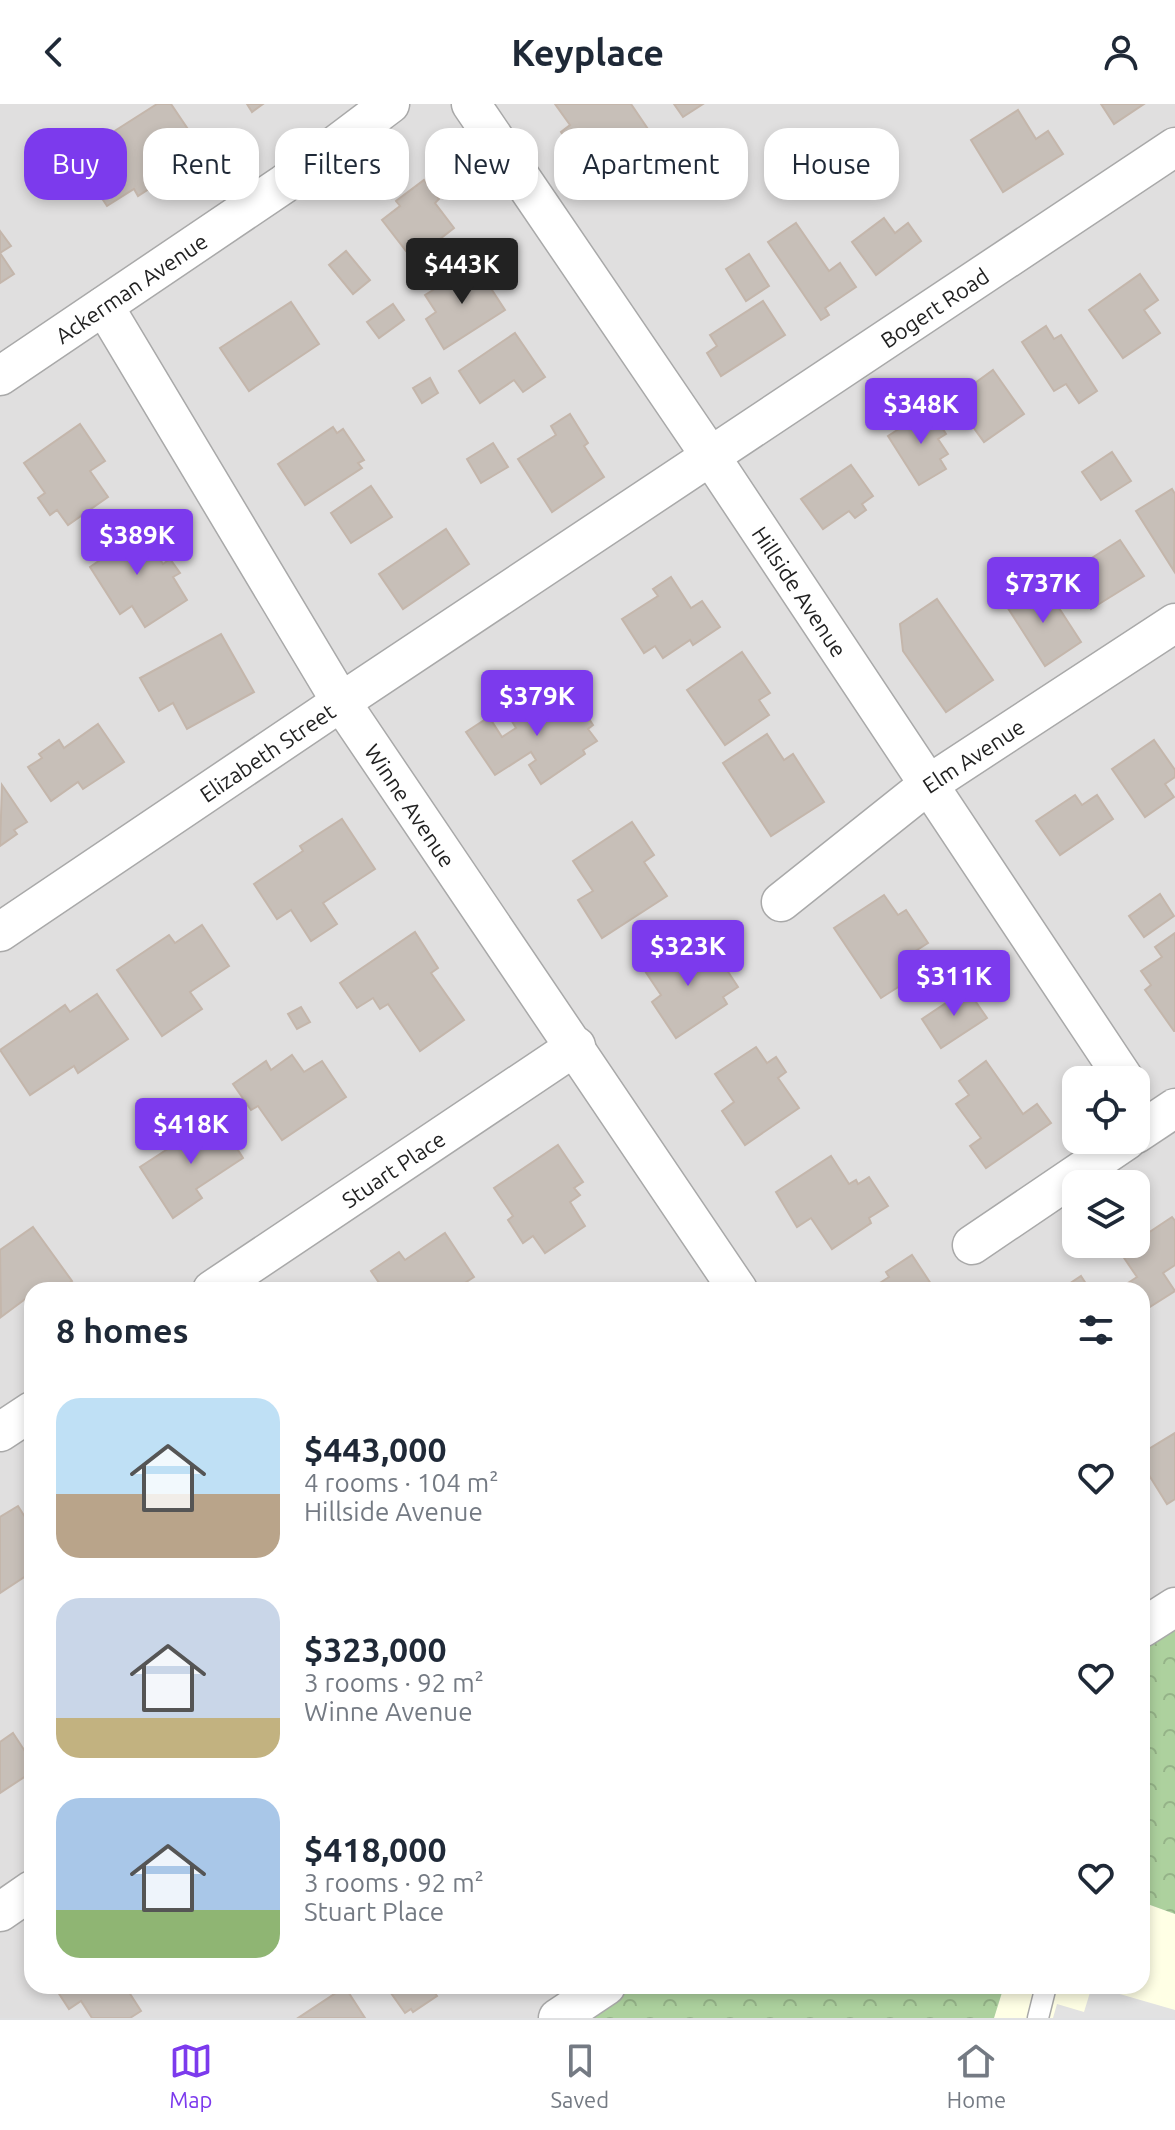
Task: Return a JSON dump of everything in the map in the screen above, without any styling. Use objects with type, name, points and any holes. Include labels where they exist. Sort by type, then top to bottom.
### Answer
[{"type":"street","name":"Ackerman Avenue","points":[[0,376],[260,200],[390,104]]},
{"type":"street","name":"Hillside Avenue","points":[[471,104],[711,457],[1116,1066]]},
{"type":"street","name":"Bogert Road","points":[[536,573],[1175,147]]},
{"type":"street","name":"Winne Avenue","points":[[104,306],[341,702],[733,1282]]},
{"type":"street","name":"Elizabeth Street","points":[[0,932],[536,573]]},
{"type":"street","name":"Elm Avenue","points":[[781,902],[929,784],[1175,623]]},
{"type":"street","name":"Stuart Place","points":[[224,1282],[576,1046]]},
{"type":"street","points":[[972,1245],[1098,1154]]},
{"type":"street","points":[[0,1432],[24,1416]]},
{"type":"street","points":[[1150,1623],[1175,1607]]},
{"type":"street","points":[[0,1912],[24,1896]]},
{"type":"street","points":[[558,2018],[594,1994]]},
{"type":"lane","points":[[1038,2018],[1044,1994]]},
{"type":"shaded area","points":[[0,104],[1175,104],[1175,1607],[1150,1623],[1150,1282],[24,1282],[24,1994],[594,1994],[558,2018],[0,2018]]},
{"type":"shaded area","points":[[1150,1905],[1175,1914],[1175,2018],[994,2018],[1002,1994],[1150,1994]]},
{"type":"shaded area","points":[[1090,1994],[1120,1994],[1175,2010],[1175,2018],[1053,2018],[1057,2004],[1084,2012]]},
{"type":"green space","points":[[1175,1629],[1175,1914],[1150,1905],[1150,1641]]},
{"type":"green space","points":[[594,1994],[1002,1994],[994,2018],[558,2018]]},
{"type":"building","points":[[157,104],[171,104],[187,128],[143,128],[143,193],[138,196],[134,189],[127,193],[127,128],[119,128]]},
{"type":"building","points":[[247,104],[263,104],[252,112]]},
{"type":"building","points":[[555,104],[631,104],[647,128],[566,128],[570,125]]},
{"type":"building","points":[[674,104],[703,104],[683,117]]},
{"type":"building","points":[[1101,104],[1144,104],[1114,124]]},
{"type":"building","points":[[1018,110],[1036,139],[1048,131],[1063,154],[1003,192],[971,140]]},
{"type":"building","points":[[424,180],[425,200],[438,200],[435,203],[454,228],[413,260],[382,220],[400,206],[397,200],[409,200],[409,191]]},
{"type":"building","points":[[103,200],[117,200],[107,206]]},
{"type":"building","points":[[884,218],[895,233],[908,223],[921,241],[876,275],[852,242]]},
{"type":"building","points":[[796,223],[829,271],[840,263],[856,287],[825,308],[829,315],[821,320],[768,242]]},
{"type":"building","points":[[0,231],[11,246],[0,253]]},
{"type":"building","points":[[346,251],[370,280],[353,294],[329,265]]},
{"type":"building","points":[[0,253],[14,274],[0,283]]},
{"type":"building","points":[[749,254],[769,286],[746,301],[726,269]]},
{"type":"building","points":[[475,264],[505,310],[444,349],[426,319],[436,312],[425,295]]},
{"type":"building","points":[[1140,274],[1158,300],[1144,310],[1160,333],[1123,358],[1089,310]]},
{"type":"building","points":[[763,301],[785,335],[721,376],[707,353],[717,346],[710,335]]},
{"type":"building","points":[[291,302],[319,344],[249,391],[220,348]]},
{"type":"building","points":[[393,304],[404,320],[379,338],[367,322]]},
{"type":"building","points":[[1046,326],[1054,339],[1061,335],[1097,391],[1079,403],[1066,384],[1054,391],[1022,342]]},
{"type":"building","points":[[515,333],[545,377],[523,392],[514,380],[480,403],[459,371]]},
{"type":"building","points":[[993,370],[1024,414],[984,442],[953,399]]},
{"type":"building","points":[[430,378],[438,393],[422,403],[413,388]]},
{"type":"building","points":[[930,409],[946,434],[938,439],[948,454],[940,459],[946,469],[919,485],[888,436]]},
{"type":"building","points":[[570,414],[588,443],[584,446],[604,477],[552,512],[518,459],[556,435],[551,426]]},
{"type":"building","points":[[80,424],[105,461],[90,471],[108,497],[68,525],[57,510],[50,515],[38,498],[45,493],[24,463]]},
{"type":"building","points":[[333,427],[337,433],[343,429],[364,460],[358,463],[362,468],[305,505],[278,464]]},
{"type":"building","points":[[493,443],[508,467],[481,483],[467,459]]},
{"type":"building","points":[[1112,452],[1131,481],[1101,500],[1082,472]]},
{"type":"building","points":[[851,465],[873,496],[862,504],[866,510],[855,518],[849,511],[823,529],[801,499]]},
{"type":"building","points":[[371,486],[392,517],[351,543],[331,513]]},
{"type":"building","points":[[1172,489],[1175,494],[1174,571],[1136,511]]},
{"type":"building","points":[[129,526],[138,540],[145,536],[163,564],[170,559],[180,573],[173,577],[187,600],[145,627],[132,606],[120,614],[90,567],[103,558],[96,547]]},
{"type":"building","points":[[446,529],[469,564],[403,609],[379,574]]},
{"type":"building","points":[[1120,540],[1144,576],[1091,609],[1068,573]]},
{"type":"building","points":[[671,577],[691,608],[702,601],[720,627],[693,645],[690,640],[663,658],[655,646],[644,653],[622,619],[658,596],[653,589]]},
{"type":"building","points":[[1046,588],[1081,642],[1045,666],[1004,602],[1024,589],[1030,598]]},
{"type":"building","points":[[937,599],[993,680],[946,712],[903,651],[900,624]]},
{"type":"building","points":[[221,634],[254,692],[187,729],[173,703],[159,711],[140,678]]},
{"type":"building","points":[[742,652],[770,693],[759,700],[769,715],[725,745],[687,690]]},
{"type":"building","points":[[573,694],[593,725],[588,729],[597,741],[583,750],[585,754],[541,784],[529,765],[536,760],[531,752],[495,775],[466,732],[489,717],[502,737],[516,728],[510,718],[542,697],[550,709]]},
{"type":"building","points":[[98,724],[124,762],[83,789],[78,782],[51,801],[28,767],[42,758],[39,754],[59,740],[64,748]]},
{"type":"building","points":[[767,734],[784,760],[793,754],[824,802],[771,836],[723,763]]},
{"type":"building","points":[[1154,740],[1175,770],[1175,777],[1165,784],[1174,797],[1145,817],[1112,769]]},
{"type":"building","points":[[2,785],[27,822],[14,830],[17,834],[0,846]]},
{"type":"building","points":[[1075,795],[1082,805],[1097,795],[1113,819],[1060,855],[1036,821]]},
{"type":"building","points":[[342,819],[375,869],[323,903],[337,924],[311,941],[291,910],[277,919],[254,884],[303,851],[300,846]]},
{"type":"building","points":[[632,822],[654,855],[644,862],[667,896],[602,938],[578,900],[593,891],[573,861]]},
{"type":"building","points":[[1160,894],[1174,916],[1144,937],[1129,916]]},
{"type":"building","points":[[884,895],[898,915],[906,910],[928,943],[903,959],[914,977],[881,998],[834,928]]},
{"type":"building","points":[[202,925],[229,966],[190,992],[202,1009],[162,1036],[117,970],[169,935],[175,943]]},
{"type":"building","points":[[415,932],[438,968],[431,973],[464,1020],[420,1051],[388,1004],[380,1009],[373,998],[357,1008],[340,983]]},
{"type":"building","points":[[1175,933],[1174,1031],[1145,990],[1151,985],[1141,971],[1162,957],[1155,947]]},
{"type":"building","points":[[686,940],[696,956],[703,952],[715,969],[723,964],[738,987],[723,997],[727,1004],[676,1038],[652,1002],[661,995],[643,968]]},
{"type":"building","points":[[967,989],[987,1018],[941,1048],[922,1019]]},
{"type":"building","points":[[97,994],[128,1039],[78,1073],[74,1066],[30,1095],[0,1050],[65,1005],[70,1012]]},
{"type":"building","points":[[301,1007],[310,1022],[297,1029],[288,1014]]},
{"type":"building","points":[[756,1047],[767,1063],[776,1057],[786,1072],[778,1078],[799,1108],[745,1145],[722,1111],[734,1102],[715,1074]]},
{"type":"building","points":[[292,1055],[304,1072],[322,1061],[346,1097],[282,1140],[258,1106],[251,1110],[233,1084],[266,1061],[271,1070]]},
{"type":"building","points":[[986,1061],[1023,1114],[1037,1104],[1051,1123],[986,1168],[970,1146],[981,1138],[956,1104],[969,1095],[959,1081]]},
{"type":"building","points":[[217,1117],[243,1158],[196,1189],[202,1198],[173,1218],[140,1167]]},
{"type":"building","points":[[558,1145],[583,1182],[574,1188],[580,1195],[570,1202],[585,1226],[545,1253],[533,1236],[523,1243],[508,1220],[513,1216],[494,1188]]},
{"type":"building","points":[[831,1156],[849,1184],[856,1180],[858,1184],[869,1177],[888,1206],[869,1218],[871,1223],[832,1249],[811,1218],[797,1227],[776,1192]]},
{"type":"building","points":[[1172,1217],[1175,1221],[1175,1265],[1163,1273],[1175,1291],[1150,1307],[1150,1282],[1130,1282],[1137,1277],[1124,1258],[1150,1258],[1150,1232]]},
{"type":"building","points":[[33,1227],[72,1281],[24,1282],[24,1300],[1,1317],[0,1250]]},
{"type":"building","points":[[445,1233],[474,1277],[466,1282],[379,1282],[371,1271],[399,1252],[405,1260]]},
{"type":"building","points":[[912,1255],[930,1282],[881,1282],[889,1277],[886,1272]]},
{"type":"building","points":[[1175,1433],[1175,1499],[1167,1504],[1150,1477],[1150,1448]]},
{"type":"building","points":[[18,1506],[24,1515],[24,1577],[0,1593],[0,1517]]},
{"type":"building","points":[[13,1733],[24,1750],[24,1777],[0,1793],[0,1742]]},
{"type":"building","points":[[59,1994],[130,1994],[141,2011],[130,2018],[92,2018],[81,2001],[69,2009]]},
{"type":"building","points":[[334,1994],[350,1994],[365,2018],[298,2018]]},
{"type":"building","points":[[392,1994],[437,1996],[413,2012],[411,2009],[405,2013]]}]
